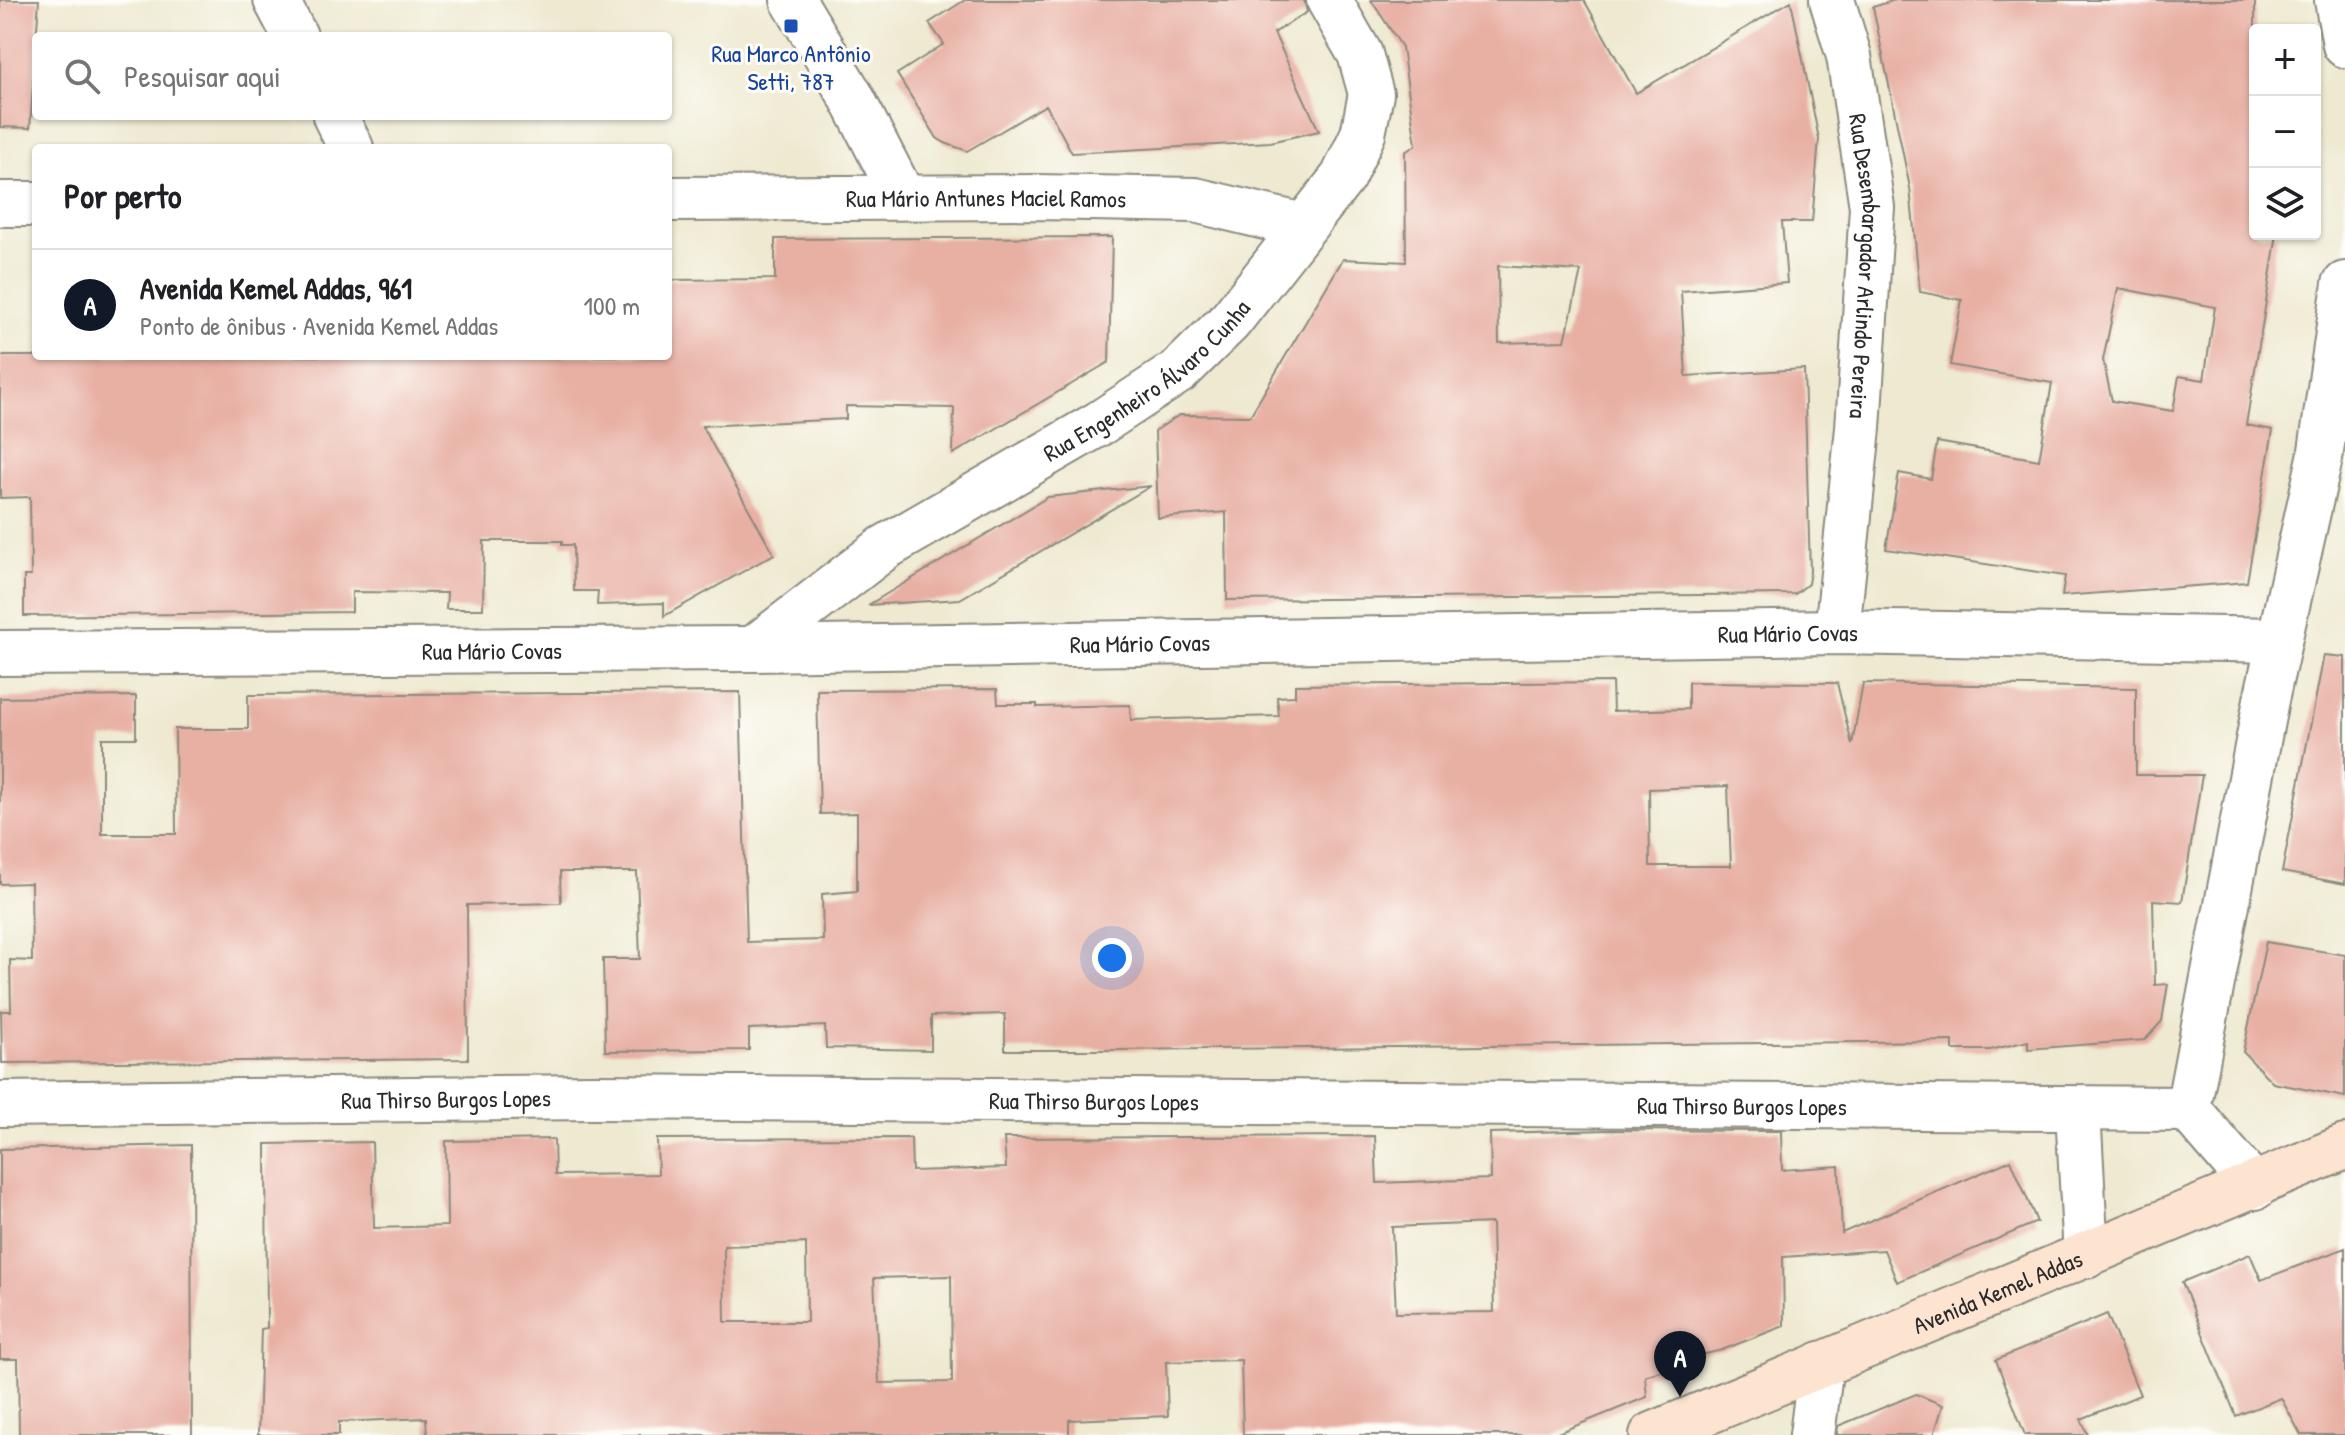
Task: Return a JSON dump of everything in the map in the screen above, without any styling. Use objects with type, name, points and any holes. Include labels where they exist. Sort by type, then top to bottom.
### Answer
[{"type":"main road","name":"Avenida Kemel Addas","points":[[1652,1435],[2345,1147]]},
{"type":"street","points":[[276,0],[293,32]]},
{"type":"street","points":[[793,0],[851,96],[903,197]]},
{"type":"street","name":"Rua Engenheiro Álvaro Cunha","points":[[753,649],[884,548],[1100,423],[1179,371],[1230,321],[1343,177],[1363,134],[1371,94],[1360,54],[1329,0]]},
{"type":"street","name":"Rua Desembargador Arlindo Pereira","points":[[1832,0],[1849,56],[1872,207],[1858,428],[1837,632]]},
{"type":"street","points":[[2337,0],[2345,45]]},
{"type":"street","points":[[337,120],[349,144]]},
{"type":"street","name":"Rua Mário Antunes Maciel Ramos","points":[[672,199],[903,197],[1195,200],[1303,226]]},
{"type":"street","points":[[0,204],[32,204]]},
{"type":"street","points":[[2255,1187],[2188,1109],[2279,640],[2320,458],[2345,284]]},
{"type":"street","name":"Rua Mário Covas","points":[[0,653],[753,649],[1837,632],[2279,640]]},
{"type":"street","name":"Rua Thirso Burgos Lopes","points":[[0,1104],[593,1097],[2188,1109]]},
{"type":"street","points":[[2078,1110],[2086,1256]]},
{"type":"street","points":[[1812,1435],[1821,1364]]},
{"type":"building","points":[[0,0],[39,0],[37,32],[32,32],[30,128],[0,127]]},
{"type":"building","points":[[965,0],[1304,0],[1307,12],[1274,33],[1319,131],[1270,142],[1072,153],[1046,105],[967,151],[945,143],[937,138],[897,74],[944,44],[929,23]]},
{"type":"building","points":[[1371,0],[1584,0],[1636,93],[1791,1],[1819,139],[1812,222],[1782,222],[1787,283],[1681,291],[1686,376],[1804,369],[1810,571],[1808,584],[1795,594],[1227,600],[1226,512],[1158,518],[1155,431],[1179,415],[1250,416],[1343,259],[1406,262],[1405,152],[1416,145],[1402,47]],"holes":[[[1498,266],[1581,271],[1565,341],[1499,343]]]},
{"type":"building","points":[[1895,0],[2255,0],[2255,24],[2249,24],[2249,240],[2276,240],[2246,425],[2273,430],[2247,582],[2062,596],[2065,576],[1886,549],[1899,473],[1931,479],[1937,442],[2039,460],[2052,383],[1950,365],[1962,300],[1920,292],[1910,188],[1873,7]],"holes":[[[2118,288],[2215,307],[2204,380],[2179,376],[2173,411],[2112,401],[2103,360]]]},
{"type":"building","points":[[1112,237],[1109,362],[953,454],[954,408],[846,406],[846,419],[702,426],[774,554],[664,616],[664,603],[597,605],[598,591],[574,591],[573,545],[562,545],[562,541],[484,541],[483,609],[446,609],[447,593],[352,592],[352,612],[24,616],[24,576],[31,576],[30,497],[0,498],[0,356],[32,356],[32,360],[672,360],[672,280],[775,279],[775,239]]},
{"type":"building","points":[[1151,486],[960,599],[868,605],[1048,497]]},
{"type":"building","points":[[2324,655],[2345,657],[2345,884],[2282,872]]},
{"type":"building","points":[[1612,682],[1613,711],[1688,709],[1688,682],[1837,683],[1852,745],[1863,683],[2136,688],[2136,775],[2202,775],[2182,902],[2153,900],[2155,985],[2168,984],[2162,1021],[2145,1040],[2028,1049],[2028,1041],[1990,1050],[1953,1050],[1953,1041],[1005,1050],[1005,1014],[931,1016],[931,1050],[826,1048],[825,1026],[749,1029],[749,1050],[605,1051],[603,959],[640,959],[637,872],[560,872],[561,903],[467,905],[468,1059],[2,1063],[1,1011],[11,1011],[10,960],[32,961],[31,883],[0,884],[0,698],[136,696],[136,738],[102,738],[102,834],[176,834],[175,729],[248,729],[248,695],[740,692],[747,942],[823,940],[822,894],[857,891],[857,813],[820,814],[817,690],[997,689],[998,704],[1037,704],[1037,707],[1130,705],[1131,720],[1279,716],[1277,697],[1295,696],[1295,685]],"holes":[[[1728,786],[1731,866],[1650,866],[1649,789]]]},
{"type":"building","points":[[2266,942],[2345,955],[2345,1097],[2273,1083],[2243,1052]]},
{"type":"building","points":[[1781,1131],[1782,1170],[1839,1166],[1842,1233],[2011,1160],[2037,1222],[1897,1282],[1884,1250],[1783,1257],[1784,1326],[1722,1350],[1672,1362],[1672,1367],[1645,1376],[1647,1397],[1553,1435],[1243,1435],[1241,1360],[1166,1362],[1168,1416],[1069,1420],[1069,1435],[427,1435],[426,1418],[339,1422],[339,1435],[258,1435],[261,1329],[267,1328],[266,1144],[372,1142],[374,1228],[447,1226],[446,1141],[554,1139],[555,1175],[658,1174],[657,1139],[911,1138],[912,1171],[1006,1168],[1004,1138],[1375,1136],[1377,1183],[1491,1179],[1490,1133]],"holes":[[[1492,1223],[1494,1312],[1396,1313],[1392,1227]],[[806,1243],[807,1322],[725,1322],[724,1246]],[[951,1276],[952,1382],[879,1383],[874,1278]]]},
{"type":"building","points":[[191,1145],[192,1435],[19,1435],[18,1359],[0,1359],[0,1149]]},
{"type":"building","points":[[2345,1248],[2345,1435],[2301,1435],[2281,1398],[2236,1416],[2182,1282],[2250,1254],[2261,1280]]},
{"type":"building","points":[[2107,1314],[2140,1395],[2081,1419],[2088,1435],[2025,1435],[1996,1360]]},
{"type":"building","points":[[1916,1394],[1943,1405],[1934,1435],[1837,1435],[1838,1426]]},
{"type":"place","name":"Rua Marco Antônio Setti, 787","points":[[791,26]]},
{"type":"place","name":"Avenida Kemel Addas, 961","points":[[1680,1397]]}]
